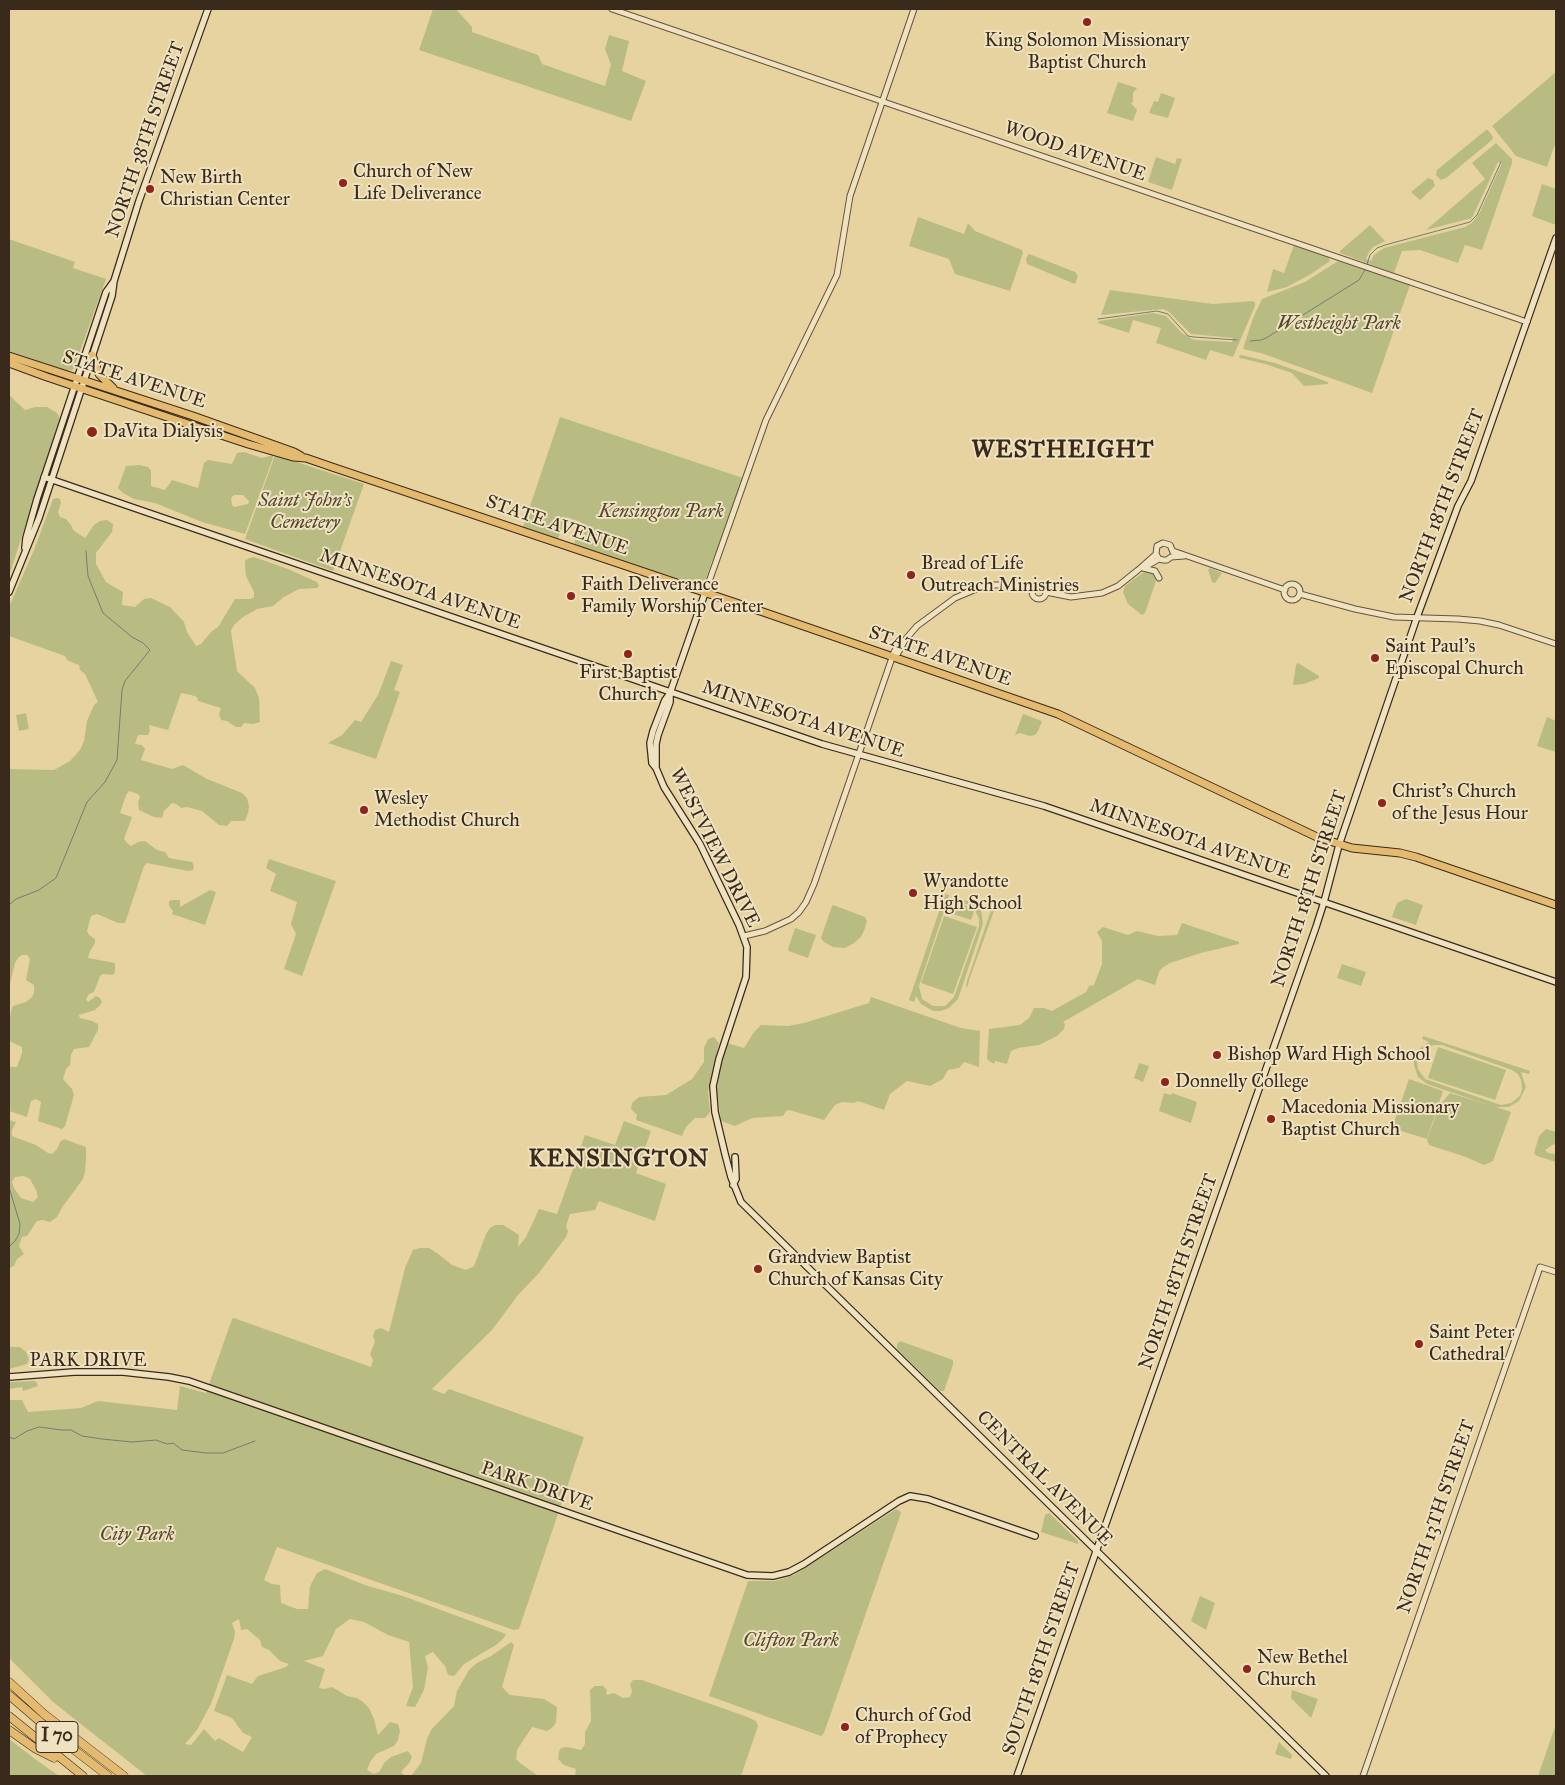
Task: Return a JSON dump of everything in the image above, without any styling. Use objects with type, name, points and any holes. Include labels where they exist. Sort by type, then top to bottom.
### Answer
[{"type":"highway","points":[[9,1682],[44,1714],[124,1776]]},
{"type":"highway","name":"I 70","points":[[9,1695],[59,1738],[108,1776]]},
{"type":"highway","name":"I 70","points":[[9,1716],[83,1776]]},
{"type":"highway","points":[[9,1730],[36,1749],[65,1763]]},
{"type":"main road","name":"NORTH 38TH STREET","points":[[80,380],[92,355],[112,296],[114,280],[139,201],[208,9]]},
{"type":"main road","name":"NORTH 18TH STREET","points":[[1096,1551],[1324,902],[1339,845],[1417,617],[1458,506],[1471,481],[1556,238]]},
{"type":"main road","name":"NORTH 38TH STREET","points":[[9,592],[39,518],[106,292],[114,280]]},
{"type":"main road","points":[[92,355],[99,374],[117,391]]},
{"type":"main road","name":"STATE AVENUE","points":[[9,356],[228,428],[294,452],[304,458],[1058,714],[1296,828],[1339,845],[1416,857],[1556,905]]},
{"type":"main road","name":"STATE AVENUE","points":[[9,363],[78,388],[248,444],[293,457],[304,458]]},
{"type":"main road","name":"NORTH 38TH STREET","points":[[25,553],[29,526],[44,477],[78,388]]},
{"type":"main road","name":"MINNESOTA AVENUE","points":[[44,477],[214,534],[670,693],[858,754],[1044,806],[1556,982]]},
{"type":"main road","name":"WESTVIEW DRIVE","points":[[705,593],[670,693],[670,702],[656,744],[656,768],[664,787],[700,844],[744,936],[748,959],[746,977],[719,1059],[713,1086],[716,1112],[734,1185],[741,1202]]},
{"type":"main road","points":[[734,1185],[736,1179],[735,1157]]},
{"type":"main road","name":"CENTRAL AVENUE","points":[[741,1202],[1326,1776]]},
{"type":"main road","name":"PARK DRIVE","points":[[9,1376],[74,1372],[123,1372],[189,1381],[747,1575],[773,1576],[789,1572],[804,1564],[899,1500],[910,1496],[928,1499],[1035,1536]]},
{"type":"main road","name":"SOUTH 18TH STREET","points":[[1017,1776],[1096,1551]]},
{"type":"street","name":"WOOD AVENUE","points":[[612,9],[1528,322]]},
{"type":"street","points":[[705,593],[766,420],[837,275],[850,196],[914,9]]},
{"type":"street","points":[[1157,556],[1157,546],[1163,543],[1170,545],[1172,554]]},
{"type":"street","points":[[1157,556],[1165,560],[1172,554],[1190,556],[1284,590]]},
{"type":"street","points":[[1033,590],[1035,586],[1039,585],[1045,588],[1046,592],[1071,597],[1102,593],[1118,586],[1157,556]]},
{"type":"street","points":[[1141,569],[1156,571],[1159,578]]},
{"type":"street","points":[[1294,584],[1299,587],[1300,594],[1296,599],[1290,599],[1286,596],[1284,590],[1287,586],[1294,584]]},
{"type":"street","points":[[744,936],[765,931],[790,919],[799,912],[806,902],[814,884],[893,657],[898,653],[905,640],[917,626],[955,598],[984,587],[1000,585],[1016,585],[1033,590]]},
{"type":"street","points":[[1033,590],[1033,594],[1038,598],[1042,598],[1046,592]]},
{"type":"street","points":[[1300,594],[1370,612],[1394,616],[1480,621],[1499,625],[1556,644]]},
{"type":"street","name":"NORTH 13TH STREET","points":[[1362,1776],[1540,1267],[1556,1272]]},
{"type":"green space","points":[[433,9],[456,9],[472,27],[472,32],[538,55],[542,64],[605,86],[611,65],[605,49],[609,35],[629,41],[622,71],[646,81],[631,121],[419,50]]},
{"type":"green space","points":[[1556,72],[1556,141],[1547,167],[1516,156],[1492,126]]},
{"type":"green space","points":[[1118,82],[1137,88],[1133,93],[1133,102],[1131,103],[1137,110],[1133,121],[1107,113]]},
{"type":"green space","points":[[1161,93],[1175,98],[1168,118],[1149,113],[1154,101],[1158,102]]},
{"type":"green space","points":[[1486,130],[1493,137],[1492,140],[1446,178],[1441,180],[1436,175],[1437,170]]},
{"type":"green space","points":[[1496,143],[1512,159],[1512,163],[1482,250],[1465,245],[1458,263],[1420,250],[1402,251],[1394,273],[1340,253],[1370,225],[1385,241],[1373,247],[1369,252],[1366,259],[1371,261],[1374,255],[1384,248],[1465,227],[1472,223],[1480,212],[1502,163],[1498,162],[1472,218],[1426,230],[1485,179],[1472,163]]},
{"type":"green space","points":[[1156,157],[1175,164],[1177,158],[1182,159],[1172,190],[1148,182]]},
{"type":"green space","points":[[1428,178],[1433,180],[1435,186],[1420,200],[1411,192]]},
{"type":"green space","points":[[1542,184],[1556,189],[1556,225],[1532,216]]},
{"type":"green space","points":[[918,217],[964,234],[968,223],[975,231],[1022,250],[1023,253],[1010,291],[955,274],[949,259],[909,246]]},
{"type":"green space","points":[[9,239],[75,262],[73,268],[106,279],[72,370],[68,371],[9,351]]},
{"type":"green space","points":[[1294,245],[1328,257],[1330,261],[1287,287],[1267,292],[1273,269],[1284,273]]},
{"type":"green space","points":[[1029,254],[1075,272],[1078,276],[1075,284],[1027,264],[1026,258]]},
{"type":"green space","name":"Westheight Park","points":[[1338,261],[1410,285],[1372,393],[1261,353],[1243,349],[1253,318],[1262,299],[1305,282]]},
{"type":"green space","points":[[1110,290],[1213,304],[1253,301],[1255,306],[1233,357],[1210,350],[1206,360],[1156,343],[1161,328],[1133,320],[1129,333],[1098,323],[1099,321],[1153,313],[1166,316],[1182,333],[1194,340],[1232,342],[1233,338],[1191,334],[1168,311],[1163,309],[1101,315]]},
{"type":"green space","points":[[1239,356],[1275,363],[1328,382],[1328,384],[1304,386],[1292,373],[1240,358]]},
{"type":"green space","points":[[9,395],[25,410],[35,407],[47,407],[57,413],[60,418],[9,576]]},
{"type":"green space","name":"Kensington Park","points":[[560,417],[743,478],[721,545],[712,561],[704,584],[700,585],[637,566],[574,544],[581,522],[566,517],[558,539],[523,527]]},
{"type":"green space","points":[[244,452],[262,458],[273,455],[245,534],[202,522],[155,503],[134,499],[118,488],[126,466],[139,465],[148,467],[151,470],[151,486],[165,490],[172,480],[198,488],[204,463],[208,460],[232,464],[237,453]],"holes":[[[234,495],[243,495],[249,501],[248,504],[234,507],[231,498]]]},
{"type":"green space","name":"Saint John's Cemetery","points":[[275,455],[364,484],[333,571],[245,539]]},
{"type":"green space","points":[[53,499],[60,499],[61,503],[58,512],[60,517],[66,519],[73,530],[85,538],[94,525],[100,521],[107,520],[113,524],[112,532],[96,553],[96,564],[106,582],[123,592],[122,605],[135,607],[144,599],[151,598],[170,607],[184,622],[187,632],[196,646],[201,644],[218,627],[235,599],[251,599],[254,597],[254,592],[246,576],[245,561],[249,558],[254,557],[288,569],[317,582],[319,586],[317,588],[299,589],[284,597],[273,606],[257,609],[243,617],[234,625],[231,631],[237,671],[255,688],[259,698],[260,722],[253,724],[244,723],[241,727],[236,727],[227,721],[221,720],[219,714],[221,708],[198,701],[197,697],[181,693],[168,730],[149,725],[148,735],[138,735],[135,744],[142,745],[145,749],[141,760],[172,769],[183,765],[207,779],[242,793],[247,798],[248,813],[245,821],[231,821],[227,826],[219,825],[202,811],[187,807],[181,808],[172,803],[164,811],[162,818],[154,817],[139,810],[138,802],[140,797],[138,794],[129,791],[126,795],[120,813],[132,817],[124,839],[126,842],[131,846],[145,841],[157,850],[165,852],[169,858],[192,862],[194,866],[193,870],[188,871],[147,863],[144,866],[125,923],[118,923],[97,914],[91,916],[87,931],[95,939],[95,943],[88,958],[115,963],[115,972],[113,975],[103,974],[100,976],[94,992],[89,994],[86,999],[88,1002],[96,996],[102,1002],[100,1005],[95,1010],[79,1015],[80,1018],[98,1024],[98,1030],[89,1047],[74,1049],[71,1055],[70,1065],[66,1069],[63,1079],[72,1089],[74,1095],[65,1126],[62,1129],[38,1121],[41,1102],[36,1099],[31,1101],[27,1117],[9,1111],[9,1067],[17,1067],[22,1053],[22,1047],[9,1041],[11,1011],[13,1006],[26,1002],[32,997],[34,985],[26,980],[30,959],[27,955],[22,955],[15,963],[10,983],[9,998],[9,769],[54,770],[70,761],[80,750],[84,741],[87,721],[94,705],[98,702],[79,665],[67,660],[65,656],[9,636],[9,607],[34,550]]},
{"type":"green space","points":[[1210,568],[1222,573],[1215,583],[1212,582],[1208,570]]},
{"type":"green space","points":[[1145,571],[1153,572],[1157,578],[1145,613],[1142,615],[1128,604],[1123,592],[1125,586]]},
{"type":"green space","points":[[391,661],[403,665],[394,690],[400,692],[376,759],[328,743],[342,735],[355,720],[361,722],[378,695]]},
{"type":"green space","points":[[1298,663],[1319,676],[1319,678],[1304,684],[1293,685],[1296,665]]},
{"type":"green space","points":[[26,713],[29,729],[19,731],[16,715]]},
{"type":"green space","points":[[1023,714],[1042,721],[1035,735],[1030,736],[1020,733],[1015,735]]},
{"type":"green space","points":[[1547,717],[1556,721],[1556,752],[1537,746]]},
{"type":"green space","points":[[269,859],[336,881],[302,976],[284,969],[296,934],[291,924],[297,902],[270,891],[276,874],[266,868]]},
{"type":"green space","points":[[210,890],[216,892],[205,925],[172,914],[173,911],[169,906],[169,901],[180,900],[180,907]]},
{"type":"green space","points":[[945,894],[949,895],[947,903],[961,899],[974,903],[981,910],[983,924],[958,999],[949,1008],[941,1011],[933,1011],[921,1004],[916,996],[914,1002],[909,1000]],"holes":[[[958,903],[967,904],[975,910],[979,919],[979,926],[954,997],[945,1006],[933,1006],[922,999],[919,986],[943,914],[950,906]]]},
{"type":"green space","points":[[1406,899],[1423,905],[1416,925],[1392,917],[1397,903]]},
{"type":"green space","points":[[833,905],[865,917],[867,921],[861,937],[845,948],[833,947],[821,938]]},
{"type":"green space","points":[[956,905],[967,906],[967,909],[974,911],[971,920],[953,914]]},
{"type":"green space","points":[[991,910],[994,911],[968,986],[966,987],[967,981]]},
{"type":"green space","points":[[944,916],[977,927],[953,994],[921,983]]},
{"type":"green space","points":[[1182,923],[1239,942],[1239,944],[1170,963],[1159,972],[1155,985],[1138,979],[1063,1022],[1065,1024],[1064,1029],[1057,1036],[1039,1045],[1011,1051],[1007,1064],[995,1061],[994,1064],[987,1059],[989,1029],[1020,1025],[1029,1018],[1034,1008],[1044,1008],[1052,1011],[1086,992],[1089,986],[1094,985],[1102,964],[1102,941],[1097,932],[1103,927],[1128,935],[1137,931],[1158,936],[1177,935]]},
{"type":"green space","points":[[795,928],[816,935],[808,958],[788,949]]},
{"type":"green space","points":[[1342,964],[1366,972],[1361,986],[1337,978]]},
{"type":"green space","points":[[871,997],[961,1028],[980,1031],[979,1067],[964,1062],[959,1068],[948,1070],[943,1079],[930,1086],[907,1081],[890,1094],[884,1110],[858,1101],[854,1103],[842,1102],[835,1105],[824,1120],[789,1110],[783,1116],[752,1118],[735,1126],[721,1121],[717,1090],[720,1068],[727,1043],[744,1048],[761,1025],[788,1026],[804,1023],[869,1003]]},
{"type":"green space","points":[[1423,1036],[1530,1071],[1529,1074],[1521,1072],[1526,1087],[1519,1101],[1509,1107],[1496,1107],[1511,1112],[1493,1161],[1484,1165],[1429,1145],[1427,1140],[1439,1106],[1450,1093],[1492,1106],[1427,1084],[1418,1077],[1414,1065],[1414,1057],[1419,1049],[1429,1042],[1422,1039]],"holes":[[[1434,1045],[1442,1045],[1512,1070],[1518,1074],[1521,1080],[1522,1089],[1520,1096],[1511,1103],[1501,1105],[1425,1079],[1418,1069],[1417,1059],[1423,1049]]]},
{"type":"green space","points":[[714,1037],[719,1043],[708,1092],[710,1112],[705,1118],[695,1118],[686,1127],[682,1136],[636,1120],[637,1115],[631,1109],[632,1103],[639,1097],[666,1095],[692,1079],[704,1062],[704,1048],[708,1039]]},
{"type":"green space","points":[[1438,1047],[1506,1070],[1495,1100],[1428,1078]]},
{"type":"green space","points":[[1139,1063],[1149,1066],[1143,1082],[1134,1078]]},
{"type":"green space","points":[[1409,1079],[1443,1091],[1427,1139],[1392,1128]]},
{"type":"green space","points":[[1164,1093],[1171,1095],[1172,1093],[1197,1102],[1191,1123],[1159,1111]]},
{"type":"green space","points":[[9,1120],[16,1122],[12,1130],[12,1136],[36,1145],[52,1154],[64,1139],[86,1147],[86,1158],[83,1179],[57,1217],[50,1222],[37,1221],[27,1236],[22,1237],[19,1246],[24,1254],[17,1259],[14,1266],[9,1268]],"holes":[[[24,1176],[30,1179],[38,1197],[33,1202],[21,1198],[12,1182],[15,1177]]]},
{"type":"green space","name":"City Park","points":[[624,1121],[651,1131],[636,1173],[666,1184],[655,1221],[599,1201],[595,1210],[570,1214],[566,1226],[568,1231],[566,1237],[538,1274],[518,1295],[492,1330],[432,1389],[444,1394],[449,1389],[584,1437],[519,1629],[514,1630],[277,1547],[264,1580],[280,1585],[281,1603],[297,1609],[308,1609],[310,1586],[317,1573],[325,1569],[365,1585],[403,1596],[506,1634],[496,1645],[464,1664],[454,1676],[448,1675],[445,1666],[433,1652],[425,1656],[428,1668],[424,1690],[415,1707],[406,1706],[413,1687],[409,1642],[388,1635],[364,1622],[350,1619],[336,1629],[323,1656],[304,1661],[325,1669],[319,1688],[332,1687],[347,1696],[357,1698],[369,1708],[378,1735],[390,1722],[398,1724],[400,1731],[394,1746],[376,1754],[367,1770],[374,1774],[380,1771],[384,1763],[391,1757],[408,1751],[412,1757],[401,1772],[405,1776],[147,1776],[53,1702],[9,1658],[9,1400],[22,1400],[28,1412],[81,1408],[98,1401],[177,1410],[180,1386],[206,1393],[232,1319],[234,1318],[371,1367],[373,1360],[370,1354],[375,1342],[373,1336],[375,1330],[381,1328],[389,1332],[405,1268],[413,1250],[429,1248],[452,1265],[466,1270],[474,1266],[486,1234],[495,1225],[503,1225],[519,1235],[518,1247],[526,1237],[539,1209],[557,1214],[585,1135],[615,1145]],"holes":[[[239,1619],[241,1630],[247,1629],[260,1640],[262,1647],[269,1650],[280,1661],[289,1664],[286,1667],[258,1676],[252,1684],[227,1675],[214,1711],[232,1718],[243,1733],[252,1737],[243,1752],[219,1738],[215,1741],[204,1729],[191,1745],[185,1744],[197,1730],[211,1704],[234,1639],[235,1632],[232,1623]]]},
{"type":"green space","points":[[1546,1129],[1556,1132],[1556,1145],[1554,1144],[1545,1150],[1548,1153],[1556,1154],[1556,1162],[1537,1156],[1534,1153],[1539,1136]]},
{"type":"green space","points":[[900,1341],[953,1360],[944,1391],[940,1391],[897,1349],[897,1344]]},
{"type":"green space","points":[[9,1347],[20,1347],[26,1352],[29,1359],[27,1364],[9,1369]]},
{"type":"green space","points":[[35,1381],[38,1386],[23,1391],[22,1387],[9,1389],[9,1382]]},
{"type":"green space","name":"Clifton Park","points":[[896,1509],[901,1513],[824,1733],[821,1736],[709,1696],[748,1581],[776,1581],[794,1575]]},
{"type":"green space","points":[[1049,1513],[1078,1541],[1078,1544],[1041,1532],[1045,1515]]},
{"type":"green space","points":[[1200,1596],[1215,1603],[1206,1630],[1191,1621]]},
{"type":"green space","points":[[511,1642],[514,1645],[502,1687],[510,1695],[544,1699],[557,1707],[556,1722],[553,1727],[547,1731],[532,1727],[517,1750],[516,1759],[538,1776],[411,1776],[421,1763],[431,1730],[454,1706],[457,1691],[469,1670]]},
{"type":"green space","points":[[633,1680],[642,1680],[756,1721],[758,1726],[741,1776],[575,1776],[576,1769],[564,1765],[558,1759],[559,1752],[561,1748],[567,1747],[581,1750],[585,1744],[585,1732],[591,1721],[590,1690],[595,1686],[603,1686],[607,1690],[606,1695],[614,1693],[623,1698],[630,1697],[632,1691],[630,1684]]},
{"type":"green space","points":[[1292,1690],[1318,1699],[1311,1718],[1291,1698]]},
{"type":"green space","points":[[1556,1724],[1556,1776],[1538,1776]]},
{"type":"green space","points":[[9,1739],[35,1759],[59,1776],[9,1776]]},
{"type":"green space","points":[[1279,1742],[1292,1755],[1291,1759],[1275,1754]]},
{"type":"waterway","points":[[1367,264],[1370,255],[1377,248],[1470,222],[1477,215],[1501,162]]},
{"type":"waterway","points":[[1250,341],[1266,338],[1359,280],[1365,270]]},
{"type":"waterway","points":[[1098,319],[1157,311],[1168,314],[1188,336],[1237,340]]},
{"type":"waterway","points":[[9,905],[16,899],[39,890],[56,878],[87,802],[105,782],[117,760],[122,690],[125,681],[150,650],[103,613],[88,576],[86,551]]},
{"type":"waterway","points":[[9,1187],[20,1224],[19,1234],[9,1247]]},
{"type":"waterway","points":[[9,1437],[14,1439],[27,1431],[39,1427],[71,1430],[82,1436],[102,1439],[132,1442],[156,1440],[167,1444],[173,1443],[182,1450],[206,1453],[223,1453],[255,1441]]},
{"type":"place","name":"King Solomon Missionary Baptist Church","points":[[1087,22]]},
{"type":"place","name":"Church of New Life Deliverance","points":[[343,183]]},
{"type":"place","name":"New Birth Christian Center","points":[[150,189]]},
{"type":"place","name":"DaVita Dialysis","points":[[92,432]]},
{"type":"place","name":"Bread of Life Outreach Ministries","points":[[911,575]]},
{"type":"place","name":"Faith Deliverance Family Worship Center","points":[[571,596]]},
{"type":"place","name":"First Baptist Church","points":[[628,654]]},
{"type":"place","name":"Saint Paul's Episcopal Church","points":[[1375,658]]},
{"type":"place","name":"Christ's Church of the Jesus Hour","points":[[1382,803]]},
{"type":"place","name":"Wesley Methodist Church","points":[[364,810]]},
{"type":"place","name":"Wyandotte High School","points":[[913,893]]},
{"type":"place","name":"Bishop Ward High School","points":[[1217,1055]]},
{"type":"place","name":"Donnelly College","points":[[1165,1082]]},
{"type":"place","name":"Macedonia Missionary Baptist Church","points":[[1271,1119]]},
{"type":"place","name":"Grandview Baptist Church of Kansas City","points":[[758,1269]]},
{"type":"place","name":"Saint Peter Cathedral","points":[[1419,1344]]},
{"type":"place","name":"New Bethel Church","points":[[1247,1669]]},
{"type":"place","name":"Church of God of Prophecy","points":[[845,1727]]},
{"type":"district","name":"WESTHEIGHT","points":[[1063,451]]},
{"type":"district","name":"KENSINGTON","points":[[619,1160]]}]
